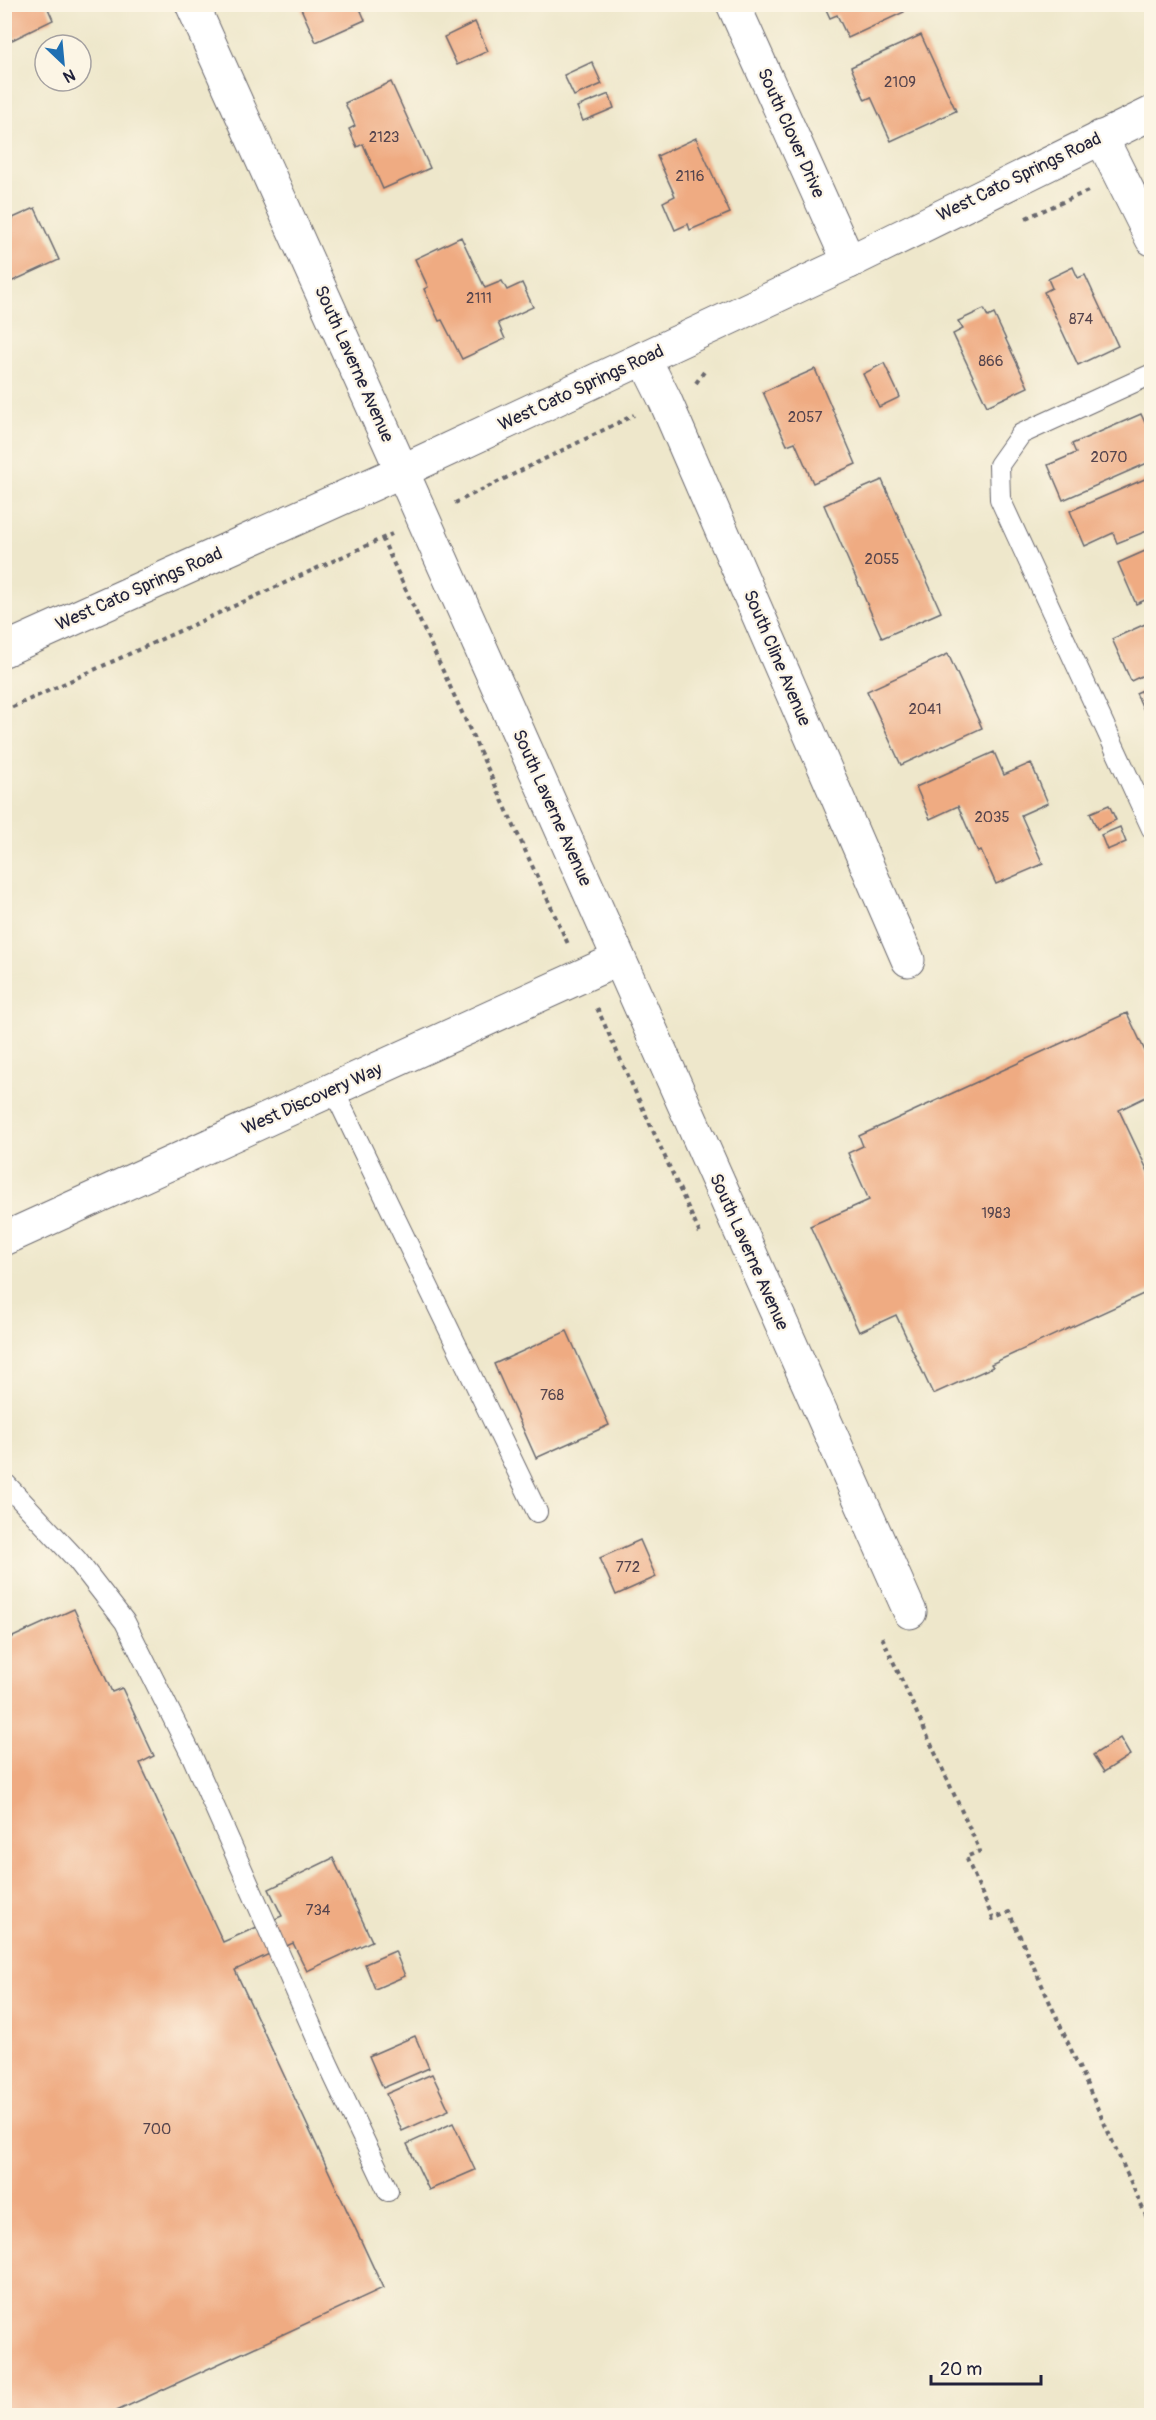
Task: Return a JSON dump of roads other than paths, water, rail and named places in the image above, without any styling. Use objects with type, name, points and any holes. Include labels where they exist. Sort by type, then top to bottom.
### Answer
[{"type":"street","name":"South Laverne Avenue","points":[[192,4],[910,1612]]},
{"type":"street","name":"South Clover Drive","points":[[733,4],[849,262]]},
{"type":"street","name":"West Cato Springs Road","points":[[4,650],[402,471],[849,262],[1152,112]]},
{"type":"street","points":[[1101,136],[1152,239]]},
{"type":"street","name":"South Cline Avenue","points":[[644,358],[665,400],[908,960]]},
{"type":"street","name":"West Discovery Way","points":[[4,1239],[619,959]]},
{"type":"lane","points":[[1152,374],[1021,434],[999,465],[1000,499],[1152,829]]},
{"type":"lane","points":[[333,1089],[537,1512]]},
{"type":"lane","points":[[4,1482],[77,1560],[125,1622],[192,1756],[328,2064],[388,2191]]}]
